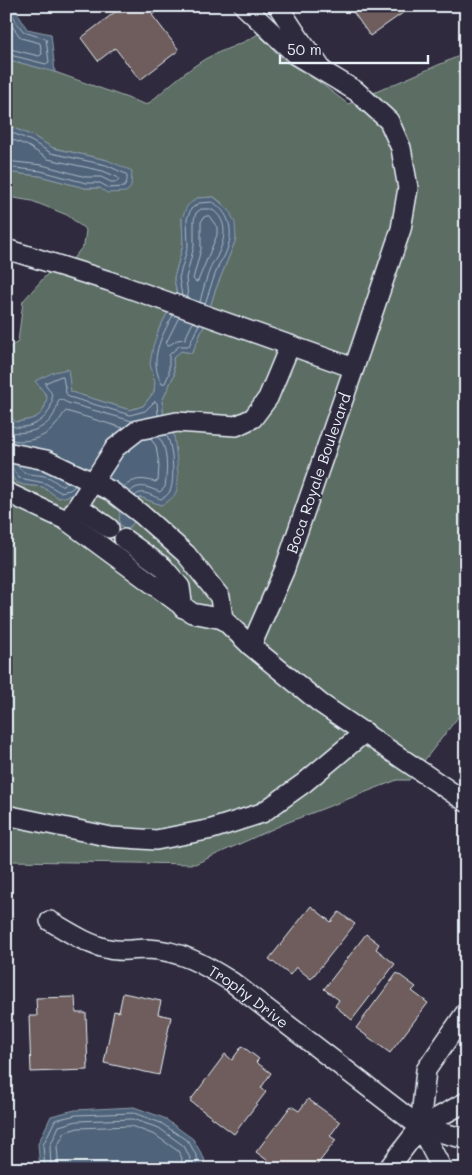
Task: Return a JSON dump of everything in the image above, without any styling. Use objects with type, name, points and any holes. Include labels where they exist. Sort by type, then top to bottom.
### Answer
[{"type":"street","name":"Boca Royale Boulevard","points":[[244,6],[296,55],[356,91],[389,121],[401,148],[408,188],[401,229],[284,571],[250,646]]},
{"type":"street","name":"Boca Royale Boulevard","points":[[278,6],[301,41],[325,72]]},
{"type":"street","points":[[6,249],[109,281],[354,368]]},
{"type":"street","points":[[68,522],[115,448],[138,430],[177,422],[236,426],[253,418],[268,398],[290,345]]},
{"type":"street","points":[[6,452],[46,460],[111,491],[141,514],[186,554],[220,597],[223,619]]},
{"type":"street","points":[[6,492],[68,522],[183,608],[192,613],[223,619],[250,646],[320,703],[466,802]]},
{"type":"street","points":[[78,506],[163,567],[180,587],[183,608]]},
{"type":"street","points":[[163,567],[177,547]]},
{"type":"street","points":[[6,815],[111,837],[156,840],[212,829],[262,813],[304,783],[365,732]]},
{"type":"street","name":"Trophy Drive","points":[[50,921],[81,939],[106,948],[167,951],[201,962],[232,982],[420,1127],[466,1139]]},
{"type":"street","points":[[420,1127],[426,1070],[466,1012]]},
{"type":"street","points":[[388,1169],[420,1127],[466,1102]]},
{"type":"street","name":"Trophy Drive","points":[[420,1127],[442,1169]]},
{"type":"green space","points":[[258,34],[286,62],[318,81],[348,104],[466,53],[466,707],[409,780],[397,780],[286,823],[195,864],[10,861],[6,865],[6,469],[16,482],[43,487],[59,498],[83,484],[111,502],[120,513],[133,523],[140,497],[161,505],[165,428],[162,401],[174,375],[173,358],[181,351],[192,353],[236,239],[221,202],[214,197],[197,198],[182,218],[183,245],[174,278],[177,295],[159,329],[153,373],[155,382],[154,392],[143,406],[130,410],[71,392],[67,369],[36,381],[47,396],[42,413],[29,420],[16,422],[6,414],[6,349],[18,342],[23,301],[49,272],[71,261],[84,245],[86,230],[67,215],[32,201],[8,197],[6,199],[6,172],[40,176],[85,188],[100,188],[107,160],[53,148],[33,136],[6,125],[6,59],[55,72],[147,105],[182,75],[205,59]]},
{"type":"water","points":[[6,6],[13,6],[27,29],[51,34],[55,72],[6,59]]},
{"type":"water","points":[[6,125],[33,136],[53,148],[107,160],[132,171],[131,187],[126,192],[107,193],[100,188],[85,188],[40,176],[6,172]]},
{"type":"water","points":[[214,197],[229,210],[235,223],[236,239],[192,353],[181,351],[173,358],[174,375],[162,401],[165,428],[174,435],[178,480],[174,496],[161,505],[140,497],[133,524],[125,530],[119,523],[120,513],[111,502],[103,498],[96,488],[83,484],[73,495],[59,498],[43,487],[16,482],[6,469],[6,414],[16,422],[29,420],[42,413],[47,396],[35,381],[54,372],[68,369],[71,392],[130,410],[143,406],[154,392],[155,382],[150,364],[153,346],[159,329],[177,295],[174,278],[183,245],[182,218],[187,206],[197,198]]},
{"type":"water","points":[[134,1107],[164,1118],[193,1139],[205,1160],[197,1169],[40,1169],[38,1144],[51,1116],[75,1110]]},
{"type":"building","points":[[123,6],[164,6],[152,15],[179,50],[140,80],[115,48],[98,61],[81,38]]},
{"type":"building","points":[[349,6],[404,6],[407,10],[370,36]]},
{"type":"building","points":[[311,906],[331,922],[339,912],[355,924],[311,979],[296,967],[290,975],[269,959]]},
{"type":"building","points":[[366,934],[379,944],[376,949],[395,964],[352,1020],[335,1006],[339,1000],[324,989]]},
{"type":"building","points":[[397,973],[416,987],[412,991],[428,1003],[390,1053],[356,1028]]},
{"type":"building","points":[[123,993],[161,1001],[158,1014],[171,1017],[159,1075],[104,1063],[114,1011],[119,1012]]},
{"type":"building","points":[[75,997],[76,1013],[86,1013],[88,1070],[31,1072],[29,1016],[37,1016],[36,998]]},
{"type":"building","points":[[242,1046],[259,1059],[256,1062],[271,1073],[261,1088],[266,1092],[234,1134],[190,1101],[225,1054],[232,1060]]},
{"type":"building","points":[[308,1099],[340,1122],[330,1136],[336,1140],[314,1169],[279,1169],[256,1152],[291,1106],[299,1111]]}]
